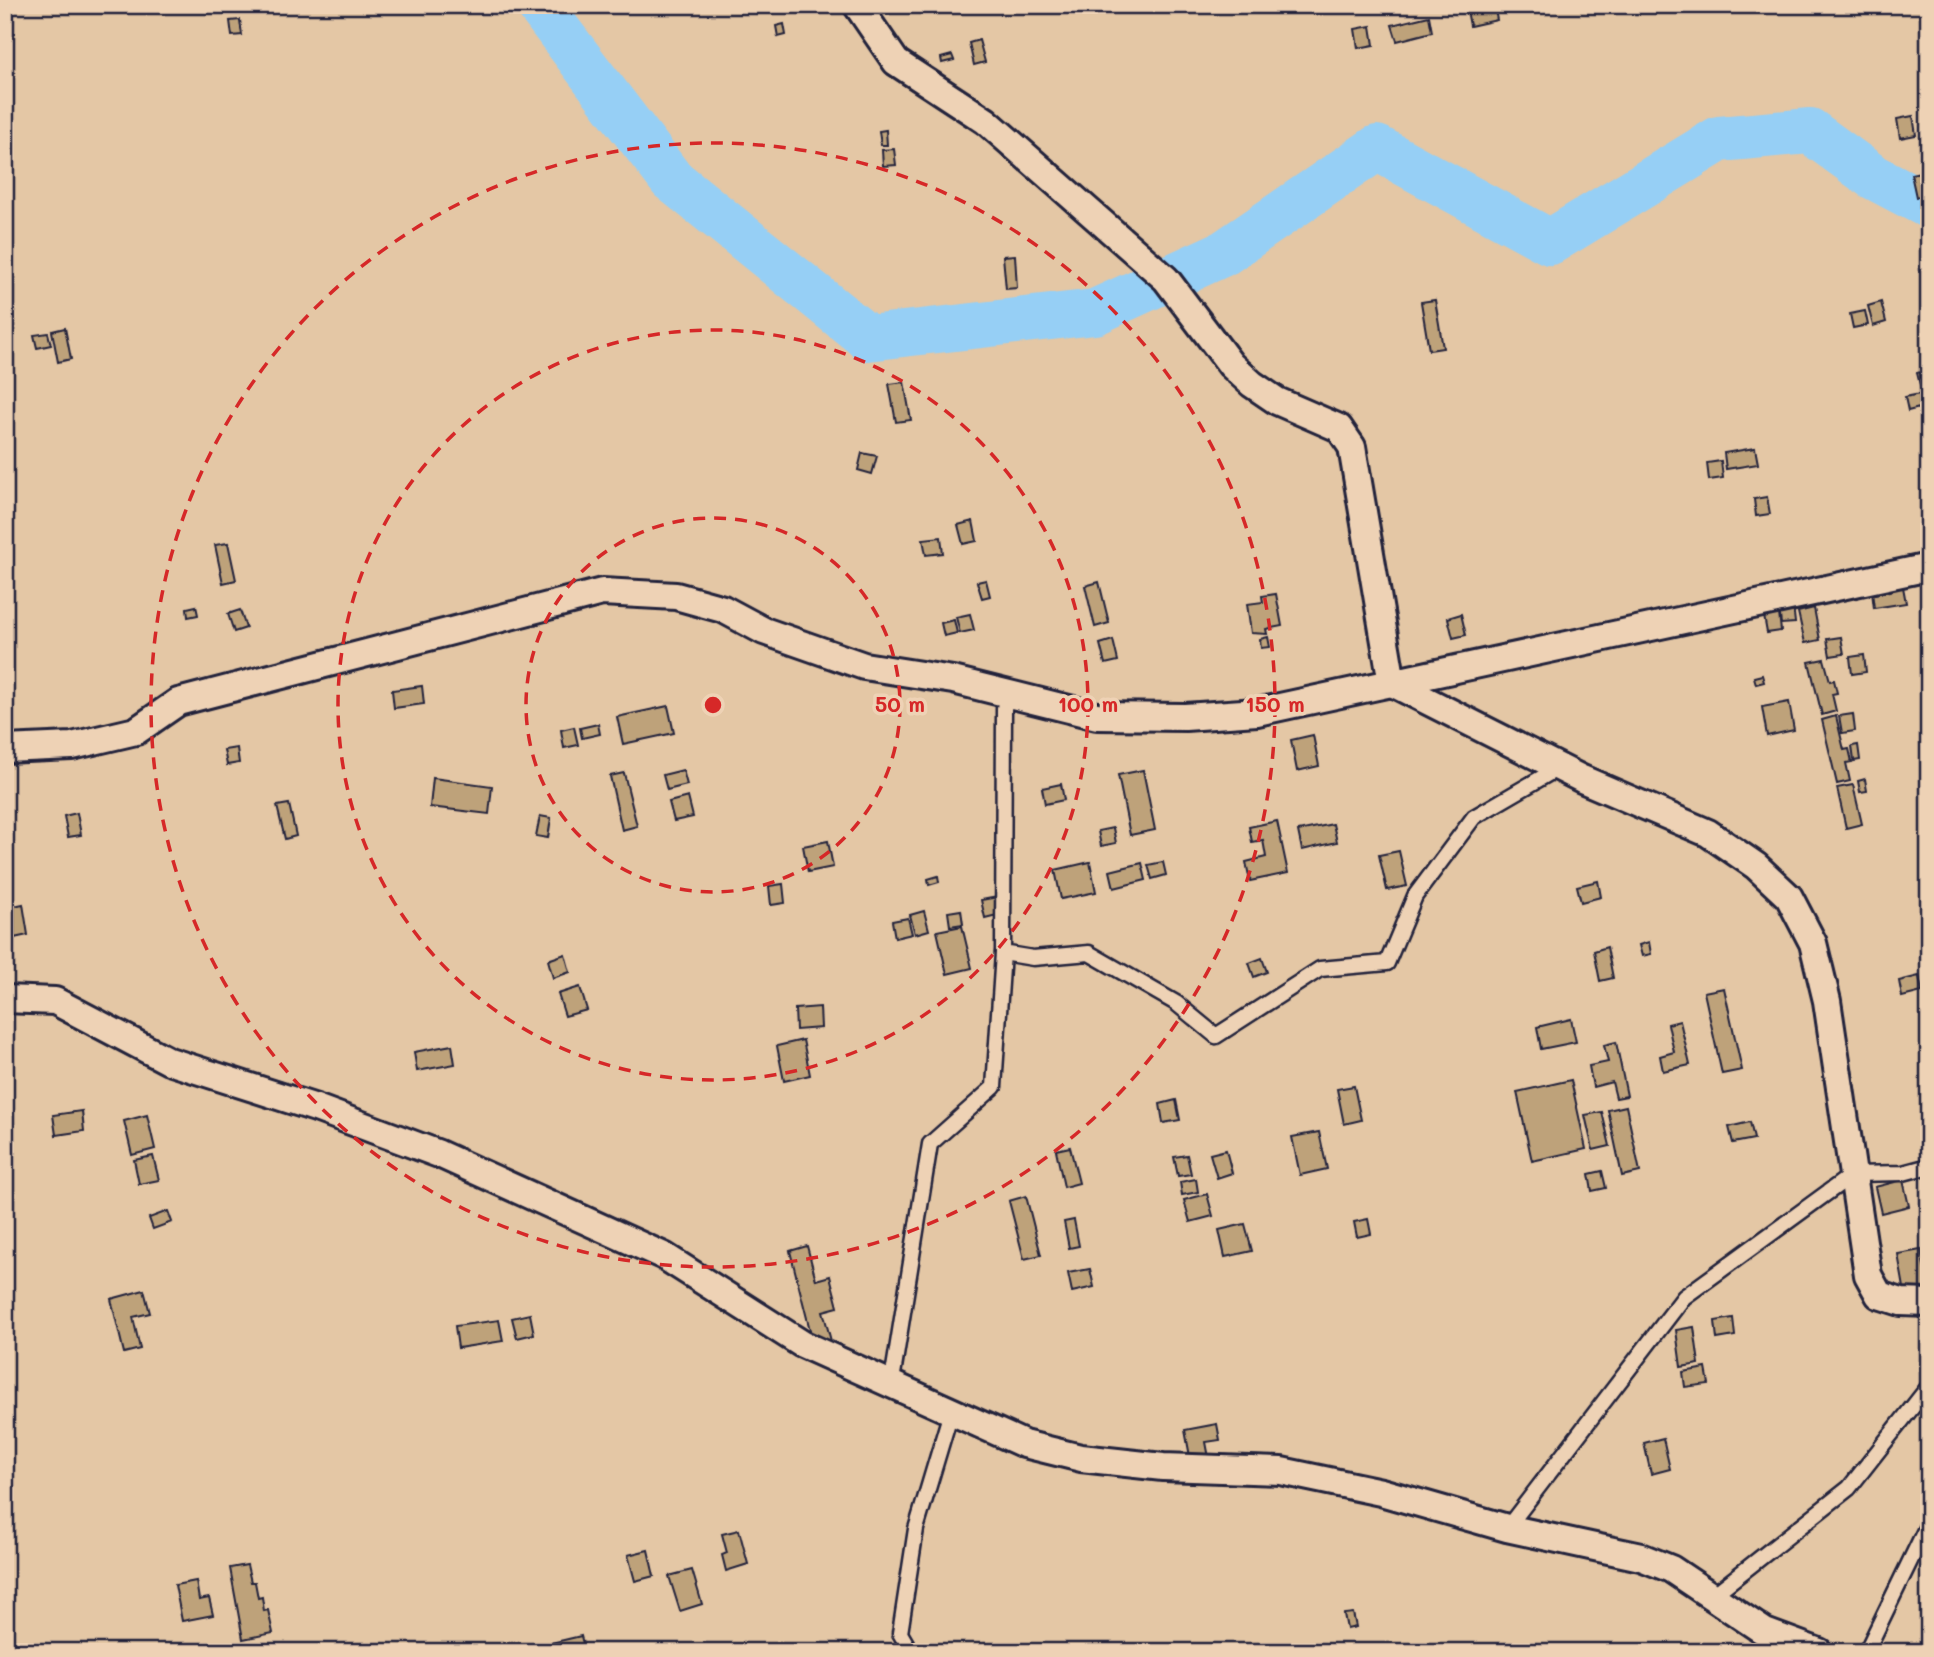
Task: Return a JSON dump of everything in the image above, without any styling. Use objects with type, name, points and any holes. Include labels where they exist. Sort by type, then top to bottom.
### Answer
[{"type":"street","points":[[857,5],[895,62],[986,121],[1166,278],[1231,365],[1252,384],[1276,401],[1345,433],[1352,447],[1392,682]]},
{"type":"street","points":[[5,749],[72,746],[136,731],[178,702],[602,592],[676,596],[723,609],[764,631],[864,666],[953,680],[1097,716],[1185,717],[1258,712],[1929,567]]},
{"type":"street","points":[[1392,682],[1560,767],[1708,833],[1756,866],[1789,897],[1813,943],[1827,1001],[1868,1275],[1880,1296],[1901,1302],[1929,1303]]},
{"type":"street","points":[[5,999],[55,1001],[169,1061],[316,1108],[439,1154],[664,1256],[802,1345],[891,1387],[1024,1444],[1081,1458],[1163,1467],[1281,1471],[1381,1492],[1507,1528],[1641,1557],[1671,1569],[1765,1632],[1819,1652]]},
{"type":"lane","points":[[891,1387],[930,1144],[994,1087],[1003,953],[1004,708],[1009,694]]},
{"type":"lane","points":[[1003,953],[1032,958],[1089,953],[1176,1003],[1216,1036],[1320,969],[1387,963],[1415,896],[1474,817],[1560,767]]},
{"type":"lane","points":[[1507,1528],[1684,1297],[1853,1174],[1903,1173],[1929,1166]]},
{"type":"lane","points":[[1712,1596],[1849,1488],[1929,1385]]},
{"type":"lane","points":[[911,1652],[900,1633],[916,1529],[951,1412]]},
{"type":"lane","points":[[1866,1652],[1929,1522]]},
{"type":"building","points":[[1466,5],[1494,5],[1497,20],[1470,26]]},
{"type":"building","points":[[1429,16],[1432,32],[1397,41],[1392,25]]},
{"type":"building","points":[[240,20],[242,35],[232,36],[230,21]]},
{"type":"building","points":[[784,24],[786,35],[778,37],[776,26]]},
{"type":"building","points":[[1371,26],[1374,45],[1358,48],[1355,29]]},
{"type":"building","points":[[979,40],[985,62],[974,65],[969,43]]},
{"type":"building","points":[[952,55],[954,60],[942,63],[941,58]]},
{"type":"building","points":[[1913,116],[1916,135],[1900,138],[1897,119]]},
{"type":"building","points":[[886,130],[887,145],[881,145],[879,131]]},
{"type":"building","points":[[894,149],[896,165],[883,166],[882,150]]},
{"type":"building","points":[[1925,171],[1929,194],[1916,197],[1911,174]]},
{"type":"building","points":[[1015,255],[1017,288],[1006,289],[1003,256]]},
{"type":"building","points":[[1435,300],[1443,348],[1429,350],[1421,302]]},
{"type":"building","points":[[1881,302],[1886,322],[1873,326],[1868,306]]},
{"type":"building","points":[[1865,311],[1868,325],[1853,328],[1850,314]]},
{"type":"building","points":[[65,328],[71,359],[58,362],[52,331]]},
{"type":"building","points":[[48,333],[51,345],[37,348],[34,335]]},
{"type":"building","points":[[1929,370],[1929,404],[1925,404],[1917,373]]},
{"type":"building","points":[[904,382],[911,420],[896,422],[889,384]]},
{"type":"building","points":[[1920,394],[1923,407],[1908,411],[1905,397]]},
{"type":"building","points":[[1755,448],[1758,464],[1726,469],[1724,453]]},
{"type":"building","points":[[862,453],[877,456],[872,474],[858,470]]},
{"type":"building","points":[[1721,461],[1723,478],[1709,480],[1707,463]]},
{"type":"building","points":[[1767,497],[1770,514],[1756,516],[1754,499]]},
{"type":"building","points":[[973,521],[977,541],[963,544],[958,525]]},
{"type":"building","points":[[941,537],[943,553],[926,555],[923,539]]},
{"type":"building","points":[[228,543],[236,580],[223,583],[215,545]]},
{"type":"building","points":[[986,580],[990,596],[982,598],[977,582]]},
{"type":"building","points":[[1099,582],[1109,623],[1095,627],[1085,586]]},
{"type":"building","points":[[1903,587],[1906,603],[1874,608],[1872,592]]},
{"type":"building","points":[[1276,594],[1282,626],[1266,629],[1267,634],[1251,633],[1247,604],[1263,602],[1262,596]]},
{"type":"building","points":[[1793,605],[1795,623],[1781,624],[1779,607]]},
{"type":"building","points":[[196,606],[198,615],[188,617],[187,608]]},
{"type":"building","points":[[1814,608],[1820,640],[1805,643],[1798,612]]},
{"type":"building","points":[[240,610],[246,628],[234,632],[228,614]]},
{"type":"building","points":[[970,614],[974,630],[960,633],[956,617]]},
{"type":"building","points":[[1461,614],[1466,635],[1453,638],[1448,618]]},
{"type":"building","points":[[1779,614],[1781,631],[1767,633],[1764,616]]},
{"type":"building","points":[[954,620],[957,633],[944,636],[941,623]]},
{"type":"building","points":[[1268,637],[1270,647],[1261,648],[1260,639]]},
{"type":"building","points":[[1841,637],[1844,654],[1830,656],[1827,639]]},
{"type":"building","points":[[1113,640],[1118,661],[1105,664],[1100,644]]},
{"type":"building","points":[[1864,655],[1866,672],[1852,674],[1850,657]]},
{"type":"building","points":[[1824,659],[1830,681],[1834,680],[1837,693],[1832,694],[1836,711],[1822,715],[1809,662]]},
{"type":"building","points":[[1762,675],[1764,682],[1756,684],[1754,677]]},
{"type":"building","points":[[422,686],[424,704],[394,708],[392,690]]},
{"type":"building","points":[[1789,702],[1794,730],[1767,736],[1762,707]]},
{"type":"building","points":[[668,706],[674,733],[623,744],[617,717]]},
{"type":"building","points":[[1853,714],[1855,731],[1842,733],[1839,716]]},
{"type":"building","points":[[1836,716],[1844,750],[1849,749],[1852,762],[1846,763],[1850,781],[1837,784],[1822,720]]},
{"type":"building","points":[[598,724],[600,734],[582,738],[580,728]]},
{"type":"building","points":[[574,727],[578,745],[564,748],[561,730]]},
{"type":"building","points":[[1313,735],[1319,766],[1297,771],[1291,740]]},
{"type":"building","points":[[1858,745],[1860,760],[1854,761],[1852,746]]},
{"type":"building","points":[[237,748],[239,763],[227,765],[224,750]]},
{"type":"building","points":[[683,770],[687,785],[667,790],[663,775]]},
{"type":"building","points":[[1143,770],[1155,830],[1130,835],[1118,775]]},
{"type":"building","points":[[624,773],[637,826],[622,830],[610,776]]},
{"type":"building","points":[[433,778],[492,786],[489,814],[430,807]]},
{"type":"building","points":[[1865,779],[1867,791],[1860,792],[1858,781]]},
{"type":"building","points":[[1061,784],[1064,800],[1045,804],[1042,788]]},
{"type":"building","points":[[1853,785],[1862,824],[1846,828],[1837,788]]},
{"type":"building","points":[[688,797],[693,817],[674,821],[669,802]]},
{"type":"building","points":[[289,804],[296,836],[285,839],[277,806]]},
{"type":"building","points":[[77,813],[81,835],[68,837],[64,816]]},
{"type":"building","points":[[540,816],[551,818],[548,838],[536,836]]},
{"type":"building","points":[[1277,821],[1288,873],[1250,881],[1246,862],[1266,857],[1263,840],[1252,842],[1249,827]]},
{"type":"building","points":[[1333,824],[1337,842],[1302,850],[1298,831]]},
{"type":"building","points":[[1113,828],[1116,843],[1101,846],[1098,831]]},
{"type":"building","points":[[828,841],[833,867],[808,872],[803,846]]},
{"type":"building","points":[[1399,851],[1407,886],[1387,890],[1379,855]]},
{"type":"building","points":[[1090,862],[1096,892],[1061,899],[1055,870]]},
{"type":"building","points":[[1163,862],[1166,875],[1152,879],[1148,865]]},
{"type":"building","points":[[1142,863],[1146,880],[1114,888],[1110,871]]},
{"type":"building","points":[[938,876],[939,882],[929,885],[928,879]]},
{"type":"building","points":[[1598,881],[1601,897],[1581,902],[1577,886]]},
{"type":"building","points":[[783,884],[785,903],[771,905],[769,886]]},
{"type":"building","points":[[998,897],[1001,914],[985,918],[981,900]]},
{"type":"building","points":[[23,904],[28,935],[14,938],[9,907]]},
{"type":"building","points":[[961,910],[963,924],[950,926],[948,912]]},
{"type":"building","points":[[924,911],[929,930],[915,934],[910,915]]},
{"type":"building","points":[[908,918],[912,934],[895,938],[892,921]]},
{"type":"building","points":[[962,926],[972,968],[947,974],[937,931]]},
{"type":"building","points":[[1649,942],[1651,954],[1642,956],[1639,945]]},
{"type":"building","points":[[1607,947],[1613,978],[1600,981],[1594,951]]},
{"type":"building","points":[[565,954],[570,972],[553,978],[548,960]]},
{"type":"building","points":[[1262,958],[1267,972],[1254,977],[1249,963]]},
{"type":"building","points":[[1919,976],[1922,992],[1902,997],[1899,981]]},
{"type":"building","points":[[580,987],[587,1010],[565,1016],[558,994]]},
{"type":"building","points":[[1724,988],[1742,1070],[1722,1074],[1704,992]]},
{"type":"building","points":[[820,1007],[821,1028],[796,1030],[795,1009]]},
{"type":"building","points":[[1571,1019],[1576,1042],[1541,1049],[1537,1027]]},
{"type":"building","points":[[1680,1021],[1690,1065],[1663,1071],[1660,1056],[1674,1052],[1668,1024]]},
{"type":"building","points":[[803,1040],[810,1075],[784,1081],[777,1046]]},
{"type":"building","points":[[1616,1042],[1627,1096],[1616,1098],[1612,1082],[1593,1087],[1589,1066],[1608,1062],[1604,1045]]},
{"type":"building","points":[[452,1045],[455,1064],[417,1071],[414,1052]]},
{"type":"building","points":[[1571,1080],[1586,1149],[1532,1161],[1517,1092]]},
{"type":"building","points":[[1354,1086],[1361,1120],[1344,1124],[1337,1089]]},
{"type":"building","points":[[1176,1100],[1180,1120],[1163,1123],[1160,1104]]},
{"type":"building","points":[[1626,1106],[1640,1172],[1622,1176],[1608,1110]]},
{"type":"building","points":[[82,1111],[84,1131],[56,1135],[53,1115]]},
{"type":"building","points":[[1602,1112],[1610,1146],[1593,1150],[1585,1115]]},
{"type":"building","points":[[147,1115],[155,1149],[132,1155],[124,1121]]},
{"type":"building","points":[[1750,1122],[1754,1139],[1733,1143],[1729,1127]]},
{"type":"building","points":[[9,1123],[13,1148],[5,1149],[5,1124]]},
{"type":"building","points":[[1319,1132],[1327,1169],[1300,1175],[1292,1137]]},
{"type":"building","points":[[1070,1147],[1079,1183],[1064,1187],[1056,1150]]},
{"type":"building","points":[[1226,1150],[1232,1173],[1217,1178],[1210,1154]]},
{"type":"building","points":[[1187,1155],[1191,1174],[1178,1176],[1174,1157]]},
{"type":"building","points":[[153,1156],[159,1180],[139,1184],[134,1160]]},
{"type":"building","points":[[1602,1171],[1606,1188],[1592,1191],[1589,1174]]},
{"type":"building","points":[[1196,1179],[1198,1192],[1182,1195],[1180,1182]]},
{"type":"building","points":[[1903,1180],[1909,1206],[1881,1213],[1875,1187]]},
{"type":"building","points":[[1207,1194],[1213,1216],[1190,1222],[1184,1200]]},
{"type":"building","points":[[1026,1196],[1041,1255],[1024,1259],[1009,1201]]},
{"type":"building","points":[[168,1211],[172,1222],[153,1229],[149,1218]]},
{"type":"building","points":[[1368,1219],[1371,1234],[1357,1237],[1354,1222]]},
{"type":"building","points":[[1074,1220],[1079,1246],[1069,1248],[1064,1222]]},
{"type":"building","points":[[1245,1224],[1252,1251],[1225,1257],[1219,1230]]},
{"type":"building","points":[[807,1246],[816,1280],[830,1276],[838,1307],[823,1311],[831,1341],[814,1346],[790,1251]]},
{"type":"building","points":[[1921,1250],[1929,1292],[1906,1299],[1898,1254]]},
{"type":"building","points":[[1090,1269],[1094,1287],[1072,1292],[1068,1273]]},
{"type":"building","points":[[144,1290],[150,1313],[133,1317],[140,1349],[124,1353],[111,1299]]},
{"type":"building","points":[[530,1314],[534,1334],[517,1338],[512,1318]]},
{"type":"building","points":[[1733,1318],[1735,1336],[1717,1339],[1715,1321]]},
{"type":"building","points":[[499,1320],[503,1341],[458,1348],[455,1326]]},
{"type":"building","points":[[1694,1327],[1699,1364],[1681,1367],[1676,1330]]},
{"type":"building","points":[[1706,1368],[1709,1384],[1685,1387],[1683,1372]]},
{"type":"building","points":[[1217,1424],[1220,1440],[1206,1442],[1210,1463],[1192,1467],[1185,1430]]},
{"type":"building","points":[[1663,1438],[1670,1469],[1651,1474],[1644,1443]]},
{"type":"building","points":[[739,1530],[748,1564],[726,1571],[722,1555],[727,1553],[722,1534]]},
{"type":"building","points":[[648,1550],[654,1576],[635,1581],[628,1555]]},
{"type":"building","points":[[247,1565],[251,1582],[255,1582],[258,1598],[262,1597],[264,1611],[268,1610],[273,1633],[243,1639],[230,1568]]},
{"type":"building","points":[[692,1570],[702,1604],[680,1611],[669,1576]]},
{"type":"building","points":[[196,1581],[199,1600],[209,1598],[213,1615],[182,1621],[175,1585]]},
{"type":"building","points":[[1353,1613],[1356,1627],[1347,1629],[1344,1614]]},
{"type":"building","points":[[581,1636],[585,1652],[535,1652],[534,1647]]},
{"type":"waterway","points":[[539,5],[671,179],[868,338],[1095,312],[1224,253],[1377,148],[1550,242],[1719,139],[1810,131],[1872,176],[1929,206]]}]
